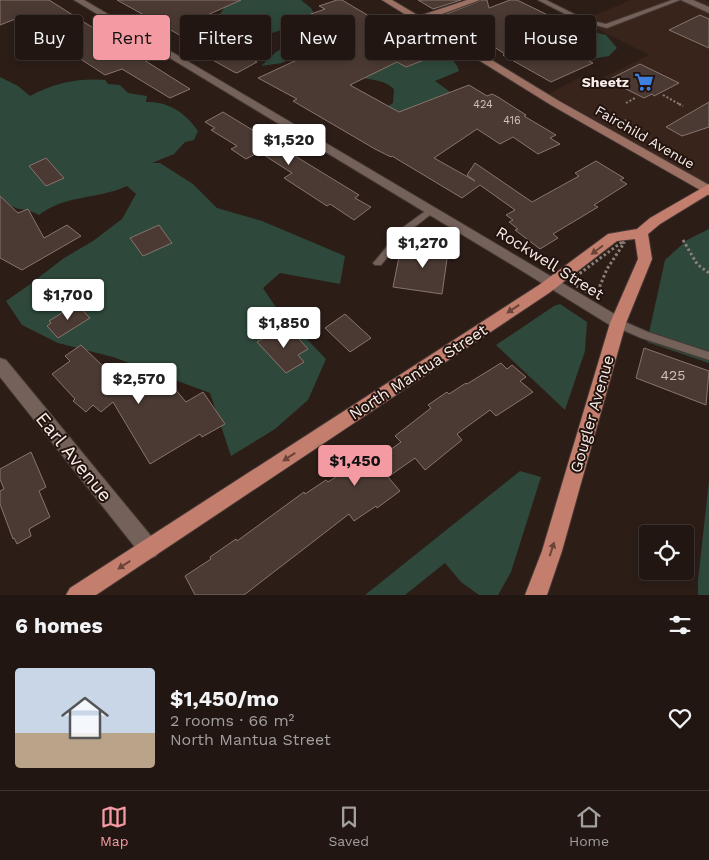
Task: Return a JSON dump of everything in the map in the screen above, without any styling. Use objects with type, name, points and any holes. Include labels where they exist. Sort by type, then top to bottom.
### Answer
[{"type":"main road","name":"Fairchild Avenue","points":[[386,0],[410,15]]},
{"type":"main road","points":[[432,15],[476,0]]},
{"type":"main road","name":"Fairchild Avenue","points":[[485,60],[634,149],[708,189]]},
{"type":"main road","name":"North Mantua Street","points":[[77,595],[553,283],[613,238],[641,233],[655,222],[708,189]]},
{"type":"main road","name":"Gougler Avenue","points":[[536,595],[576,470],[618,323],[645,258],[641,233]]},
{"type":"street","name":"Rockwell Street","points":[[78,0],[618,323]]},
{"type":"street","points":[[685,0],[709,10]]},
{"type":"street","name":"Earl Avenue","points":[[0,365],[148,550]]},
{"type":"lane","points":[[541,0],[599,26],[608,26],[677,0]]},
{"type":"lane","points":[[378,263],[406,230],[432,210]]},
{"type":"lane","points":[[618,323],[645,335],[709,356]]},
{"type":"path","points":[[663,95],[682,106]]},
{"type":"path","points":[[626,102],[635,98]]},
{"type":"path","points":[[683,240],[697,264],[709,273]]},
{"type":"shaded area","points":[[631,0],[705,0],[709,2],[709,188],[545,96],[582,76],[600,79],[649,55],[596,28],[595,15]]},
{"type":"green space","points":[[203,0],[301,0],[311,8],[315,15],[281,15],[281,30],[271,33],[271,15],[219,15],[224,8]]},
{"type":"green space","points":[[596,33],[606,35],[617,48],[609,56],[596,58]]},
{"type":"green space","points":[[281,49],[281,60],[288,60],[282,63],[261,66],[267,60],[271,60],[271,57]]},
{"type":"green space","points":[[378,60],[453,60],[459,71],[435,81],[493,123],[475,123],[382,110],[393,103],[394,89],[381,82],[357,77]]},
{"type":"green space","points":[[0,77],[18,86],[30,96],[66,82],[105,80],[108,84],[120,85],[128,93],[147,96],[146,102],[154,102],[176,109],[198,131],[194,140],[185,142],[174,154],[152,163],[160,163],[193,184],[217,208],[262,221],[345,256],[340,284],[280,273],[263,288],[275,306],[326,359],[308,400],[275,429],[231,456],[210,393],[113,357],[58,343],[22,325],[6,301],[64,258],[93,241],[122,219],[136,194],[127,186],[71,200],[50,208],[39,215],[15,208],[6,202],[0,196]]},
{"type":"green space","points":[[709,229],[709,363],[647,342],[665,260],[687,240]]},
{"type":"green space","points":[[560,304],[587,322],[585,351],[565,410],[496,345],[554,306]]},
{"type":"green space","points":[[520,471],[541,477],[511,572],[498,595],[479,595],[461,582],[445,563],[405,595],[365,595]]},
{"type":"green space","points":[[709,481],[709,595],[698,595],[698,580]]},
{"type":"building","points":[[0,0],[49,0],[73,15],[15,15],[15,19],[0,25]]},
{"type":"building","points":[[117,0],[241,0],[207,15],[180,15],[180,35],[170,30],[170,15],[144,15]]},
{"type":"building","points":[[342,0],[367,15],[365,15],[365,60],[424,60],[406,67],[397,62],[350,85],[399,112],[469,85],[487,96],[492,94],[498,97],[526,115],[524,116],[556,135],[550,138],[560,144],[538,154],[513,137],[500,144],[477,129],[434,158],[475,181],[467,175],[475,163],[532,202],[579,176],[575,173],[596,161],[624,178],[620,180],[627,184],[594,205],[598,207],[553,234],[558,238],[540,249],[515,230],[518,229],[509,222],[513,220],[506,215],[515,210],[480,185],[462,198],[392,156],[375,149],[293,101],[297,99],[258,78],[297,60],[355,60],[355,15],[308,15],[325,9],[319,6]]},
{"type":"building","points":[[418,0],[461,0],[433,9]]},
{"type":"building","points":[[482,0],[487,0],[489,8],[510,0],[517,0],[548,15],[505,15],[505,54],[495,48],[495,15],[444,15]]},
{"type":"building","points":[[700,15],[709,19],[709,48],[669,30]]},
{"type":"building","points":[[83,21],[93,28],[93,60],[144,60],[190,89],[170,98],[122,69],[105,75],[82,60]]},
{"type":"building","points":[[213,60],[253,60],[257,62],[237,73]]},
{"type":"building","points":[[512,60],[587,60],[593,63],[551,82]]},
{"type":"building","name":"Sheetz","points":[[640,64],[679,83],[654,96],[652,94],[644,98],[608,80]]},
{"type":"building","points":[[709,102],[709,127],[682,136],[666,127]]},
{"type":"building","points":[[223,112],[359,195],[355,198],[371,207],[354,220],[330,204],[327,206],[284,178],[292,173],[259,152],[246,159],[231,149],[237,146],[211,130],[215,128],[205,122]]},
{"type":"building","points":[[46,158],[64,178],[46,186],[29,166]]},
{"type":"building","points":[[0,196],[18,213],[28,209],[44,238],[67,225],[81,236],[22,270],[0,258]]},
{"type":"building","points":[[159,225],[172,243],[143,256],[130,238]]},
{"type":"building","points":[[415,241],[449,245],[442,294],[393,287],[399,257],[412,259]]},
{"type":"building","points":[[76,304],[90,318],[58,338],[47,326],[51,323],[49,321]]},
{"type":"building","points":[[345,314],[371,338],[350,352],[325,328]]},
{"type":"building","points":[[284,327],[293,332],[308,349],[298,355],[304,362],[286,373],[257,342]]},
{"type":"building","points":[[81,345],[107,370],[110,367],[139,389],[162,374],[186,402],[203,392],[225,424],[202,437],[200,434],[150,464],[113,402],[101,412],[93,405],[86,412],[73,401],[75,399],[52,374],[70,361],[65,356]]},
{"type":"building","points":[[644,348],[709,371],[706,405],[636,378]]},
{"type":"building","points":[[501,363],[507,369],[512,365],[526,377],[520,381],[533,392],[496,416],[490,410],[457,434],[462,440],[425,470],[415,458],[388,477],[400,491],[377,508],[376,506],[354,521],[349,514],[244,595],[195,595],[185,576],[211,559],[210,557],[236,539],[237,541],[304,492],[305,494],[326,480],[328,482],[370,455],[375,461],[401,442],[395,436],[431,408],[428,405],[447,392],[449,394]]},
{"type":"building","points":[[31,452],[46,487],[39,491],[50,517],[29,529],[31,536],[17,544],[13,539],[0,504],[0,491],[4,489],[0,479],[0,469]]},
{"type":"place","name":"Sheetz","points":[[644,82]]}]
